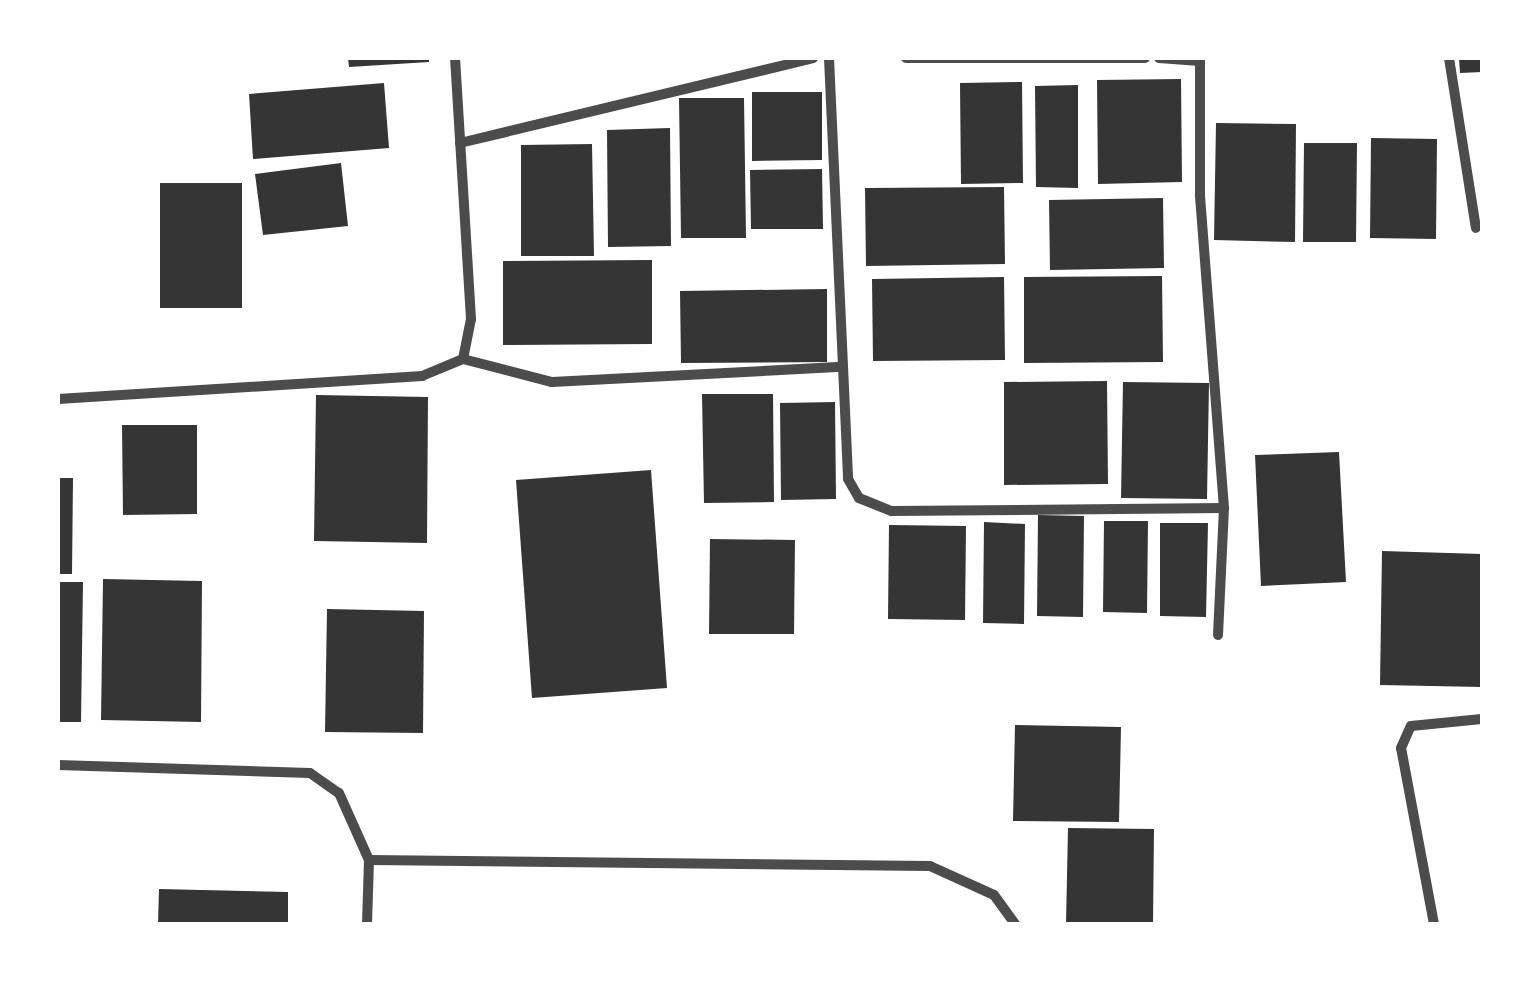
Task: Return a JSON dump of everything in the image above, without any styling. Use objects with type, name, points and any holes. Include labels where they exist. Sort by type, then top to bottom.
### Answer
[{"type":"street","points":[[455,58],[471,318],[463,359]]},
{"type":"street","points":[[460,143],[814,58]]},
{"type":"street","points":[[829,58],[848,478],[859,498],[892,511],[1224,508]]},
{"type":"street","points":[[906,58],[1145,58]]},
{"type":"street","points":[[1159,58],[1200,59],[1200,194],[1224,508],[1218,635]]},
{"type":"street","points":[[1450,58],[1476,228]]},
{"type":"street","points":[[58,399],[422,376],[463,359],[552,382],[842,368]]},
{"type":"street","points":[[1434,924],[1401,748],[1411,726],[1482,719]]},
{"type":"street","points":[[58,765],[310,773],[339,793],[369,860],[367,924]]},
{"type":"street","points":[[369,860],[930,866],[994,895],[1015,924]]},
{"type":"building","points":[[348,58],[429,58],[429,62],[349,67]]},
{"type":"building","points":[[1459,58],[1482,58],[1482,72],[1460,73]]},
{"type":"building","points":[[1181,79],[1182,182],[1098,184],[1097,80]]},
{"type":"building","points":[[1022,82],[1023,183],[961,184],[960,83]]},
{"type":"building","points":[[384,83],[389,148],[253,159],[249,94]]},
{"type":"building","points":[[1078,85],[1078,188],[1036,187],[1035,86]]},
{"type":"building","points":[[752,92],[822,92],[822,160],[752,161]]},
{"type":"building","points":[[679,98],[744,98],[746,238],[681,238]]},
{"type":"building","points":[[1216,123],[1296,124],[1295,242],[1214,240]]},
{"type":"building","points":[[670,128],[671,246],[608,247],[607,130]]},
{"type":"building","points":[[1371,138],[1437,139],[1436,239],[1370,238]]},
{"type":"building","points":[[1304,143],[1357,143],[1356,242],[1303,242]]},
{"type":"building","points":[[592,144],[594,256],[521,256],[521,145]]},
{"type":"building","points":[[341,163],[348,226],[263,235],[255,174]]},
{"type":"building","points":[[822,169],[823,229],[751,229],[750,170]]},
{"type":"building","points":[[160,183],[242,183],[242,308],[160,308]]},
{"type":"building","points":[[1004,187],[1005,264],[866,266],[865,188]]},
{"type":"building","points":[[1163,198],[1164,268],[1050,270],[1049,200]]},
{"type":"building","points":[[652,260],[652,344],[503,345],[503,261]]},
{"type":"building","points":[[1162,276],[1163,362],[1024,363],[1024,277]]},
{"type":"building","points":[[1004,277],[1005,360],[873,361],[872,279]]},
{"type":"building","points":[[827,289],[827,362],[681,363],[680,291]]},
{"type":"building","points":[[1107,381],[1108,484],[1004,485],[1004,382]]},
{"type":"building","points":[[1123,382],[1209,383],[1207,499],[1121,498]]},
{"type":"building","points":[[702,394],[773,394],[774,502],[704,503]]},
{"type":"building","points":[[316,395],[428,397],[427,543],[314,541]]},
{"type":"building","points":[[835,402],[836,499],[781,500],[780,403]]},
{"type":"building","points":[[122,425],[197,425],[197,514],[123,515]]},
{"type":"building","points":[[1339,452],[1346,582],[1261,586],[1255,455]]},
{"type":"building","points":[[651,470],[667,688],[532,698],[516,480]]},
{"type":"building","points":[[58,478],[73,478],[72,574],[58,574]]},
{"type":"building","points":[[1038,515],[1084,516],[1083,617],[1037,616]]},
{"type":"building","points":[[1104,521],[1148,521],[1147,613],[1103,612]]},
{"type":"building","points":[[984,522],[1025,524],[1024,624],[983,623]]},
{"type":"building","points":[[1160,523],[1208,523],[1206,617],[1160,616]]},
{"type":"building","points":[[889,525],[966,526],[965,620],[888,619]]},
{"type":"building","points":[[710,539],[795,540],[794,634],[709,634]]},
{"type":"building","points":[[1382,551],[1482,554],[1482,687],[1380,685]]},
{"type":"building","points":[[103,579],[202,581],[201,722],[101,720]]},
{"type":"building","points":[[58,582],[83,582],[81,722],[58,722]]},
{"type":"building","points":[[327,609],[424,611],[423,733],[325,732]]},
{"type":"building","points":[[1015,725],[1121,727],[1119,822],[1013,821]]},
{"type":"building","points":[[1068,828],[1154,829],[1153,924],[1066,924]]},
{"type":"building","points":[[159,889],[288,892],[288,924],[158,924]]}]
